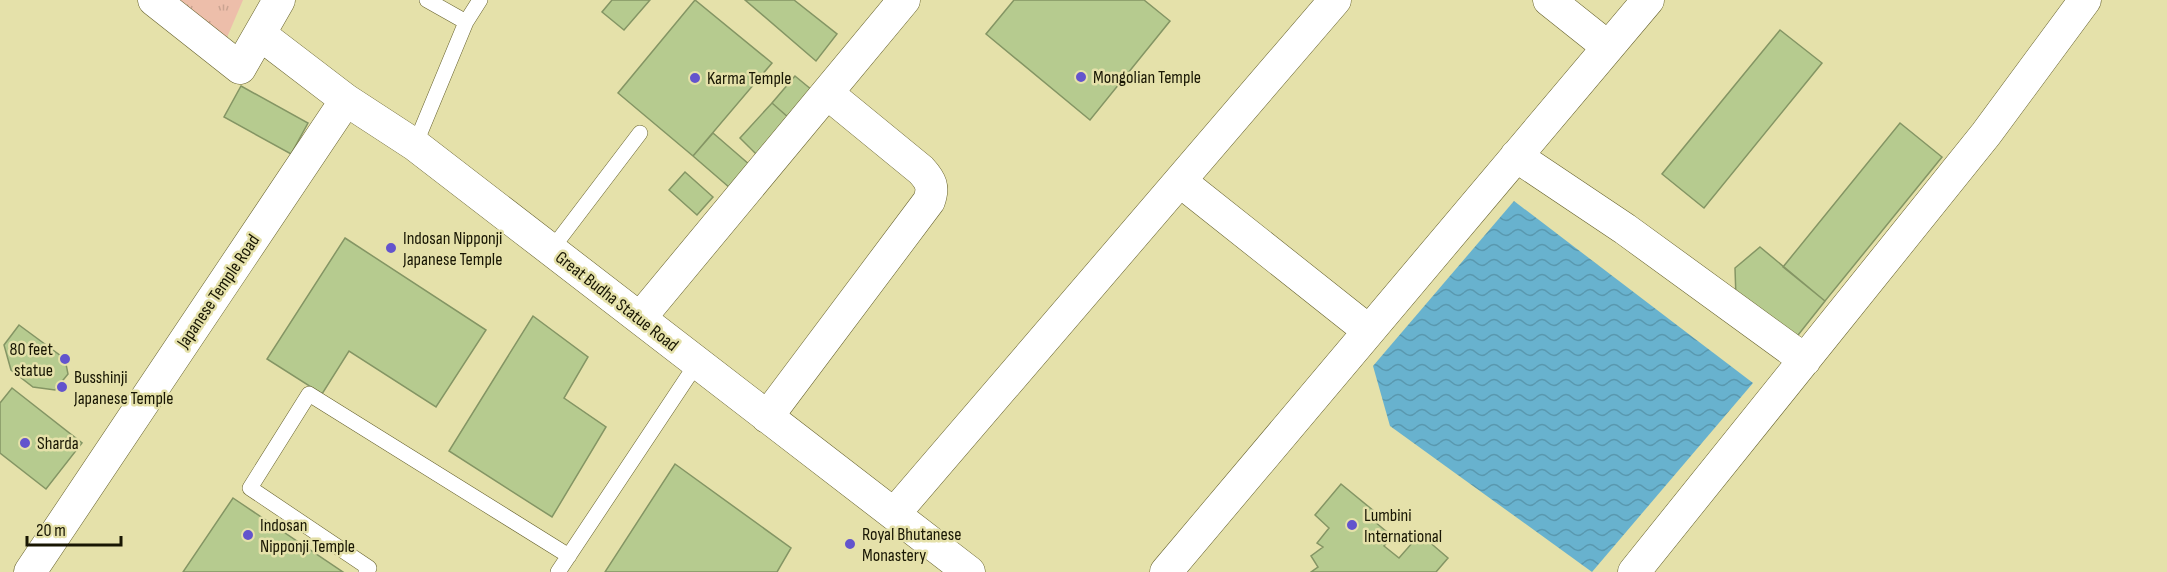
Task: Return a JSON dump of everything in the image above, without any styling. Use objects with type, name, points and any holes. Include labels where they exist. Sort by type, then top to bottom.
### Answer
[{"type":"street","points":[[153,0],[240,68],[279,0]]},
{"type":"street","points":[[640,318],[904,0]]},
{"type":"street","points":[[894,514],[1335,0]]},
{"type":"street","points":[[1549,0],[1608,47]]},
{"type":"street","points":[[1166,572],[1648,0]]},
{"type":"street","points":[[1634,572],[1986,134],[2085,0]]},
{"type":"street","name":"Great Budha Statue Road","points":[[261,35],[346,100],[415,145],[969,572]]},
{"type":"street","points":[[767,417],[929,201],[933,190],[929,178],[921,170],[826,93]]},
{"type":"street","name":"Japanese Temple Road","points":[[30,572],[346,100]]},
{"type":"street","points":[[1516,156],[1625,229],[1805,360]]},
{"type":"street","points":[[1180,181],[1369,331]]},
{"type":"lane","points":[[427,0],[466,22]]},
{"type":"lane","points":[[415,145],[466,22],[480,0]]},
{"type":"lane","points":[[552,250],[640,133]]},
{"type":"lane","points":[[558,572],[697,363]]},
{"type":"lane","points":[[366,572],[369,568],[250,488],[309,394],[569,556]]},
{"type":"green space","points":[[173,0],[243,0],[225,42]]},
{"type":"water","points":[[1514,201],[1753,383],[1592,572],[1390,426],[1373,366]]},
{"type":"building","points":[[612,0],[650,0],[624,30],[602,12]]},
{"type":"building","name":"Karma Temple","points":[[695,0],[772,63],[693,156],[618,93]]},
{"type":"building","points":[[745,0],[794,0],[837,34],[816,61]]},
{"type":"building","name":"Mongolian Temple","points":[[1014,0],[1144,0],[1170,21],[1090,120],[986,34]]},
{"type":"building","points":[[1780,30],[1822,63],[1704,208],[1662,174]]},
{"type":"building","points":[[795,76],[812,90],[789,118],[772,103]]},
{"type":"building","points":[[241,86],[308,123],[291,154],[224,117]]},
{"type":"building","points":[[772,103],[789,118],[757,155],[740,138]]},
{"type":"building","points":[[1900,123],[1942,157],[1825,301],[1783,267]]},
{"type":"building","points":[[713,133],[750,165],[730,188],[693,156]]},
{"type":"building","points":[[685,172],[713,197],[697,215],[669,190]]},
{"type":"building","points":[[345,238],[486,330],[436,407],[349,351],[322,394],[267,359]]},
{"type":"building","points":[[1760,247],[1825,301],[1791,344],[1736,299],[1735,268]]},
{"type":"building","points":[[533,316],[588,357],[564,398],[606,427],[552,517],[449,451]]},
{"type":"building","name":"Busshinji Japanese Temple","points":[[19,325],[65,359],[68,374],[55,390],[33,387],[11,370],[4,345]]},
{"type":"building","points":[[12,388],[82,443],[46,489],[0,453],[0,403]]},
{"type":"building","points":[[675,464],[791,548],[777,572],[605,572]]},
{"type":"building","name":"Lumbini International","points":[[1341,484],[1380,516],[1375,522],[1392,536],[1384,546],[1399,558],[1420,534],[1448,558],[1436,572],[1311,572],[1318,567],[1311,556],[1323,547],[1317,543],[1329,528],[1315,515]]},
{"type":"building","name":"Indosan Nipponji Temple","points":[[233,498],[343,572],[183,572]]},
{"type":"place","name":"Mongolian Temple","points":[[1081,77]]},
{"type":"place","name":"Karma Temple","points":[[695,78]]},
{"type":"place","name":"Indosan Nipponji Japanese Temple","points":[[391,248]]},
{"type":"place","name":"80 feet statue","points":[[65,359]]},
{"type":"place","name":"Busshinji Japanese Temple","points":[[62,387]]},
{"type":"place","name":"Sharda","points":[[25,443]]},
{"type":"place","name":"Lumbini International","points":[[1352,525]]},
{"type":"place","name":"Indosan Nipponji Temple","points":[[248,535]]},
{"type":"place","name":"Royal Bhutanese Monastery","points":[[850,544]]}]
